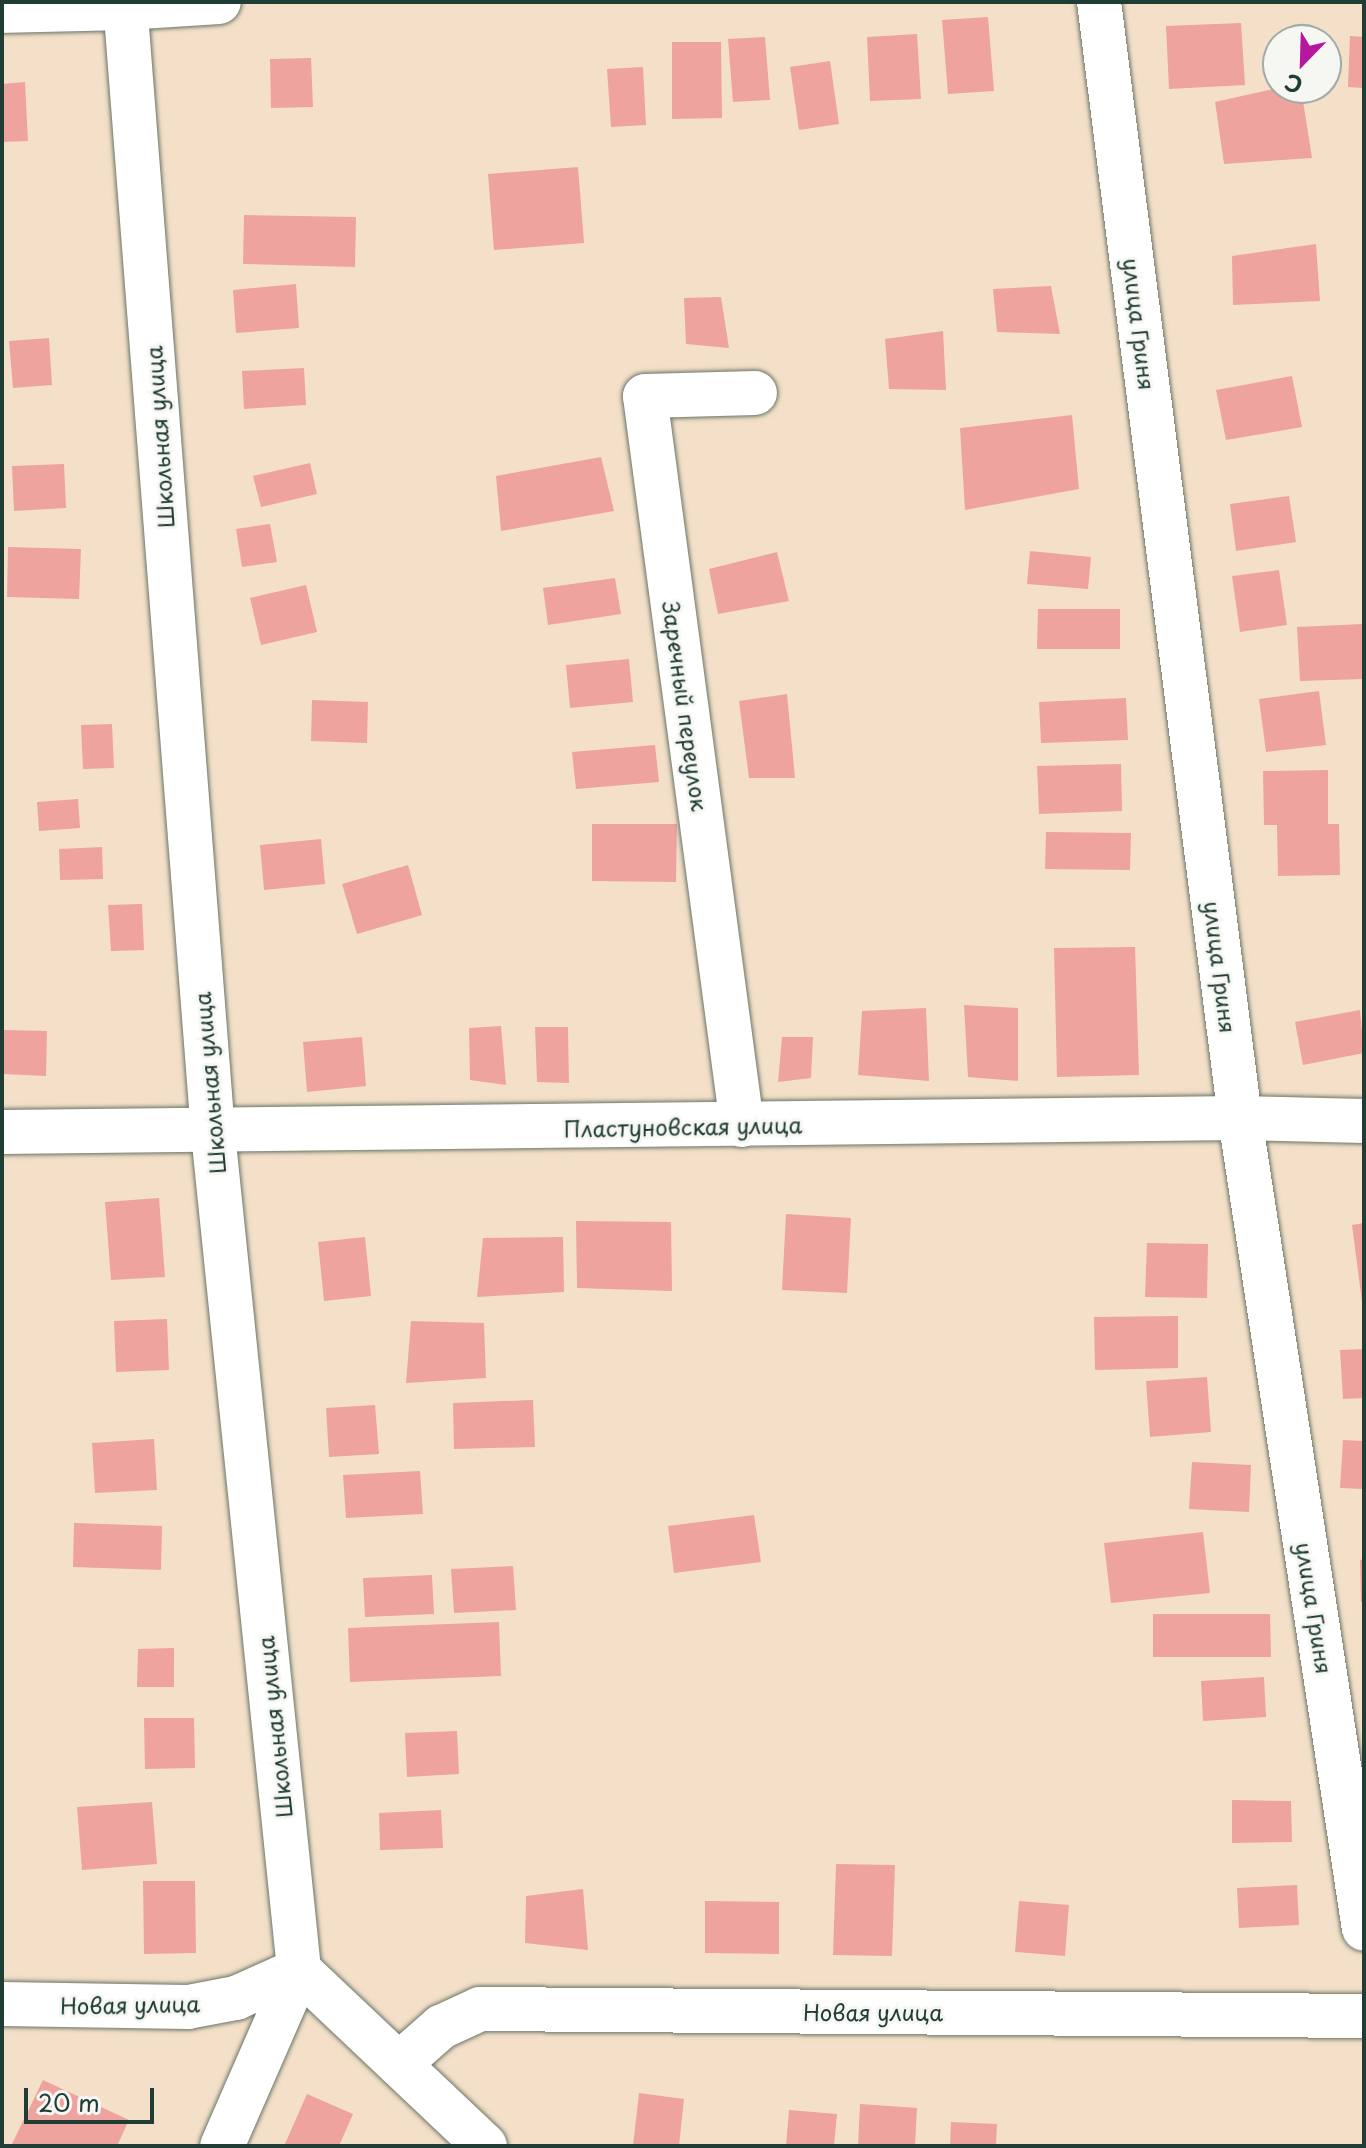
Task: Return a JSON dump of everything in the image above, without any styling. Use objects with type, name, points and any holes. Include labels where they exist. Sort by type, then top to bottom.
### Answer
[{"type":"street","points":[[2,11],[219,2]]},
{"type":"street","name":"улица Гриня","points":[[1099,2],[1240,1118],[1364,1929]]},
{"type":"street","name":"Школьная улица","points":[[125,5],[213,1133],[299,1970],[222,2146]]},
{"type":"street","name":"Заречный переулок","points":[[742,1125],[645,396],[755,393]]},
{"type":"street","name":"Пластуновская улица","points":[[2,1132],[213,1133],[1240,1118],[1364,1121]]},
{"type":"street","points":[[299,1970],[485,2146]]},
{"type":"street","name":"Новая улица","points":[[2,2004],[188,2007],[236,1998],[299,1970]]},
{"type":"street","name":"Новая улица","points":[[400,2063],[441,2027],[480,2009],[1364,2016]]},
{"type":"building","points":[[988,17],[994,91],[948,94],[942,20]]},
{"type":"building","points":[[1241,23],[1245,85],[1169,89],[1166,26]]},
{"type":"building","points":[[917,34],[921,99],[870,101],[867,37]]},
{"type":"building","points":[[1350,36],[1364,37],[1364,88],[1348,87]]},
{"type":"building","points":[[765,37],[770,100],[733,102],[728,39]]},
{"type":"building","points":[[672,42],[721,42],[722,118],[672,119]]},
{"type":"building","points":[[311,58],[313,107],[271,108],[270,59]]},
{"type":"building","points":[[830,61],[839,124],[799,130],[790,67]]},
{"type":"building","points":[[643,67],[646,125],[611,127],[607,69]]},
{"type":"building","points":[[25,82],[28,141],[2,142],[2,84]]},
{"type":"building","points":[[1262,92],[1262,104],[1304,104],[1312,158],[1224,164],[1215,102]]},
{"type":"building","points":[[578,167],[584,243],[494,250],[488,174]]},
{"type":"building","points":[[244,215],[356,217],[355,267],[243,264]]},
{"type":"building","points":[[1316,244],[1320,301],[1233,305],[1232,256]]},
{"type":"building","points":[[296,284],[299,328],[236,333],[233,290]]},
{"type":"building","points":[[1051,286],[1060,334],[997,332],[993,289]]},
{"type":"building","points":[[721,297],[729,348],[686,344],[684,298]]},
{"type":"building","points":[[943,331],[946,390],[889,389],[885,339]]},
{"type":"building","points":[[49,338],[52,385],[13,388],[9,341]]},
{"type":"building","points":[[304,368],[306,405],[244,409],[242,371]]},
{"type":"building","points":[[1292,376],[1302,427],[1226,440],[1216,390]]},
{"type":"building","points":[[1072,415],[1079,489],[965,510],[960,428]]},
{"type":"building","points":[[601,457],[614,511],[501,531],[496,476]]},
{"type":"building","points":[[310,463],[317,494],[261,507],[253,476]]},
{"type":"building","points":[[64,464],[66,508],[14,511],[12,466]]},
{"type":"building","points":[[1289,496],[1296,542],[1236,551],[1230,504]]},
{"type":"building","points":[[270,524],[277,562],[242,567],[236,529]]},
{"type":"building","points":[[8,547],[81,549],[79,599],[7,597]]},
{"type":"building","points":[[1030,551],[1091,557],[1088,589],[1027,584]]},
{"type":"building","points":[[777,552],[789,601],[718,614],[709,569]]},
{"type":"building","points":[[1279,570],[1287,625],[1240,632],[1232,576]]},
{"type":"building","points":[[615,578],[621,614],[548,625],[543,588]]},
{"type":"building","points":[[306,585],[317,632],[261,645],[250,598]]},
{"type":"building","points":[[1038,609],[1120,609],[1120,649],[1037,649]]},
{"type":"building","points":[[1364,624],[1364,679],[1300,681],[1297,627]]},
{"type":"building","points":[[629,659],[633,702],[570,708],[566,665]]},
{"type":"building","points":[[1319,691],[1326,745],[1266,752],[1259,699]]},
{"type":"building","points":[[787,694],[795,778],[749,778],[739,701]]},
{"type":"building","points":[[1126,698],[1128,740],[1041,743],[1039,702]]},
{"type":"building","points":[[312,700],[368,702],[367,743],[311,741]]},
{"type":"building","points":[[112,724],[114,768],[83,769],[81,725]]},
{"type":"building","points":[[655,745],[659,782],[576,789],[572,752]]},
{"type":"building","points":[[1121,764],[1122,811],[1039,814],[1037,766]]},
{"type":"building","points":[[1328,770],[1328,824],[1339,824],[1340,875],[1278,876],[1277,825],[1264,825],[1263,771]]},
{"type":"building","points":[[78,799],[80,828],[39,831],[37,802]]},
{"type":"building","points":[[592,824],[677,824],[676,882],[592,881]]},
{"type":"building","points":[[1046,832],[1131,833],[1130,870],[1045,869]]},
{"type":"building","points":[[321,839],[325,884],[264,890],[260,845]]},
{"type":"building","points":[[102,847],[103,879],[60,880],[59,849]]},
{"type":"building","points":[[408,865],[422,915],[357,934],[342,884]]},
{"type":"building","points":[[142,904],[144,950],[111,951],[108,905]]},
{"type":"building","points":[[1135,947],[1139,1075],[1057,1077],[1054,948]]},
{"type":"building","points":[[964,1005],[1018,1008],[1018,1081],[968,1077]]},
{"type":"building","points":[[926,1008],[929,1081],[858,1075],[862,1011]]},
{"type":"building","points":[[1360,1010],[1364,1053],[1303,1065],[1295,1022]]},
{"type":"building","points":[[501,1026],[506,1085],[470,1080],[469,1028]]},
{"type":"building","points":[[535,1027],[568,1027],[569,1083],[537,1082]]},
{"type":"building","points":[[2,1030],[47,1031],[46,1076],[2,1074]]},
{"type":"building","points":[[362,1037],[366,1086],[307,1092],[303,1042]]},
{"type":"building","points":[[782,1037],[813,1037],[811,1078],[778,1082]]},
{"type":"building","points":[[159,1198],[165,1277],[111,1280],[105,1202]]},
{"type":"building","points":[[786,1214],[851,1218],[847,1293],[782,1290]]},
{"type":"building","points":[[576,1221],[671,1222],[672,1291],[577,1288]]},
{"type":"building","points":[[1364,1223],[1364,1302],[1362,1302],[1352,1225]]},
{"type":"building","points":[[365,1237],[371,1296],[324,1301],[318,1242]]},
{"type":"building","points":[[563,1237],[564,1292],[477,1297],[483,1238]]},
{"type":"building","points":[[1147,1243],[1208,1244],[1207,1298],[1145,1297]]},
{"type":"building","points":[[1178,1316],[1178,1368],[1095,1370],[1094,1317]]},
{"type":"building","points":[[167,1319],[169,1370],[116,1372],[114,1321]]},
{"type":"building","points":[[411,1321],[484,1323],[486,1378],[406,1383]]},
{"type":"building","points":[[1364,1349],[1364,1398],[1343,1399],[1340,1350]]},
{"type":"building","points":[[1207,1377],[1211,1432],[1150,1437],[1146,1381]]},
{"type":"building","points":[[533,1400],[535,1447],[454,1449],[453,1403]]},
{"type":"building","points":[[375,1405],[379,1454],[329,1457],[326,1408]]},
{"type":"building","points":[[154,1439],[157,1490],[95,1493],[92,1443]]},
{"type":"building","points":[[1343,1440],[1364,1441],[1364,1489],[1340,1488]]},
{"type":"building","points":[[1192,1462],[1251,1465],[1249,1512],[1189,1509]]},
{"type":"building","points":[[420,1471],[423,1514],[346,1518],[343,1475]]},
{"type":"building","points":[[754,1515],[761,1562],[674,1573],[668,1526]]},
{"type":"building","points":[[74,1523],[162,1526],[161,1570],[73,1567]]},
{"type":"building","points":[[1203,1532],[1210,1593],[1111,1603],[1104,1543]]},
{"type":"building","points":[[1364,1559],[1364,1602],[1361,1602],[1360,1560]]},
{"type":"building","points":[[513,1566],[516,1610],[454,1613],[451,1569]]},
{"type":"building","points":[[432,1575],[434,1614],[365,1617],[363,1578]]},
{"type":"building","points":[[1153,1614],[1270,1614],[1271,1657],[1153,1657]]},
{"type":"building","points":[[499,1622],[501,1676],[350,1682],[348,1628]]},
{"type":"building","points":[[174,1648],[174,1687],[137,1687],[138,1649]]},
{"type":"building","points":[[1264,1677],[1266,1717],[1203,1721],[1201,1681]]},
{"type":"building","points":[[144,1718],[194,1718],[195,1768],[145,1769]]},
{"type":"building","points":[[457,1731],[459,1774],[407,1777],[405,1733]]},
{"type":"building","points":[[1232,1800],[1291,1801],[1292,1842],[1232,1843]]},
{"type":"building","points":[[152,1802],[157,1864],[82,1870],[77,1807]]},
{"type":"building","points":[[441,1810],[443,1848],[380,1850],[379,1813]]},
{"type":"building","points":[[836,1864],[895,1865],[892,1956],[833,1955]]},
{"type":"building","points":[[143,1881],[195,1881],[196,1953],[144,1954]]},
{"type":"building","points":[[1297,1885],[1299,1925],[1239,1928],[1237,1888]]},
{"type":"building","points":[[583,1889],[588,1950],[525,1943],[526,1896]]},
{"type":"building","points":[[705,1901],[779,1902],[779,1954],[705,1953]]},
{"type":"building","points":[[1019,1901],[1069,1905],[1065,1956],[1015,1952]]},
{"type":"building","points":[[43,2080],[129,2120],[117,2146],[11,2146]]},
{"type":"building","points":[[639,2093],[684,2099],[679,2146],[633,2146]]},
{"type":"building","points":[[307,2094],[353,2114],[339,2146],[284,2146]]},
{"type":"building","points":[[860,2104],[917,2108],[915,2146],[858,2146]]},
{"type":"building","points":[[789,2110],[837,2114],[834,2146],[786,2146]]},
{"type":"building","points":[[951,2122],[997,2124],[996,2146],[950,2146]]}]
